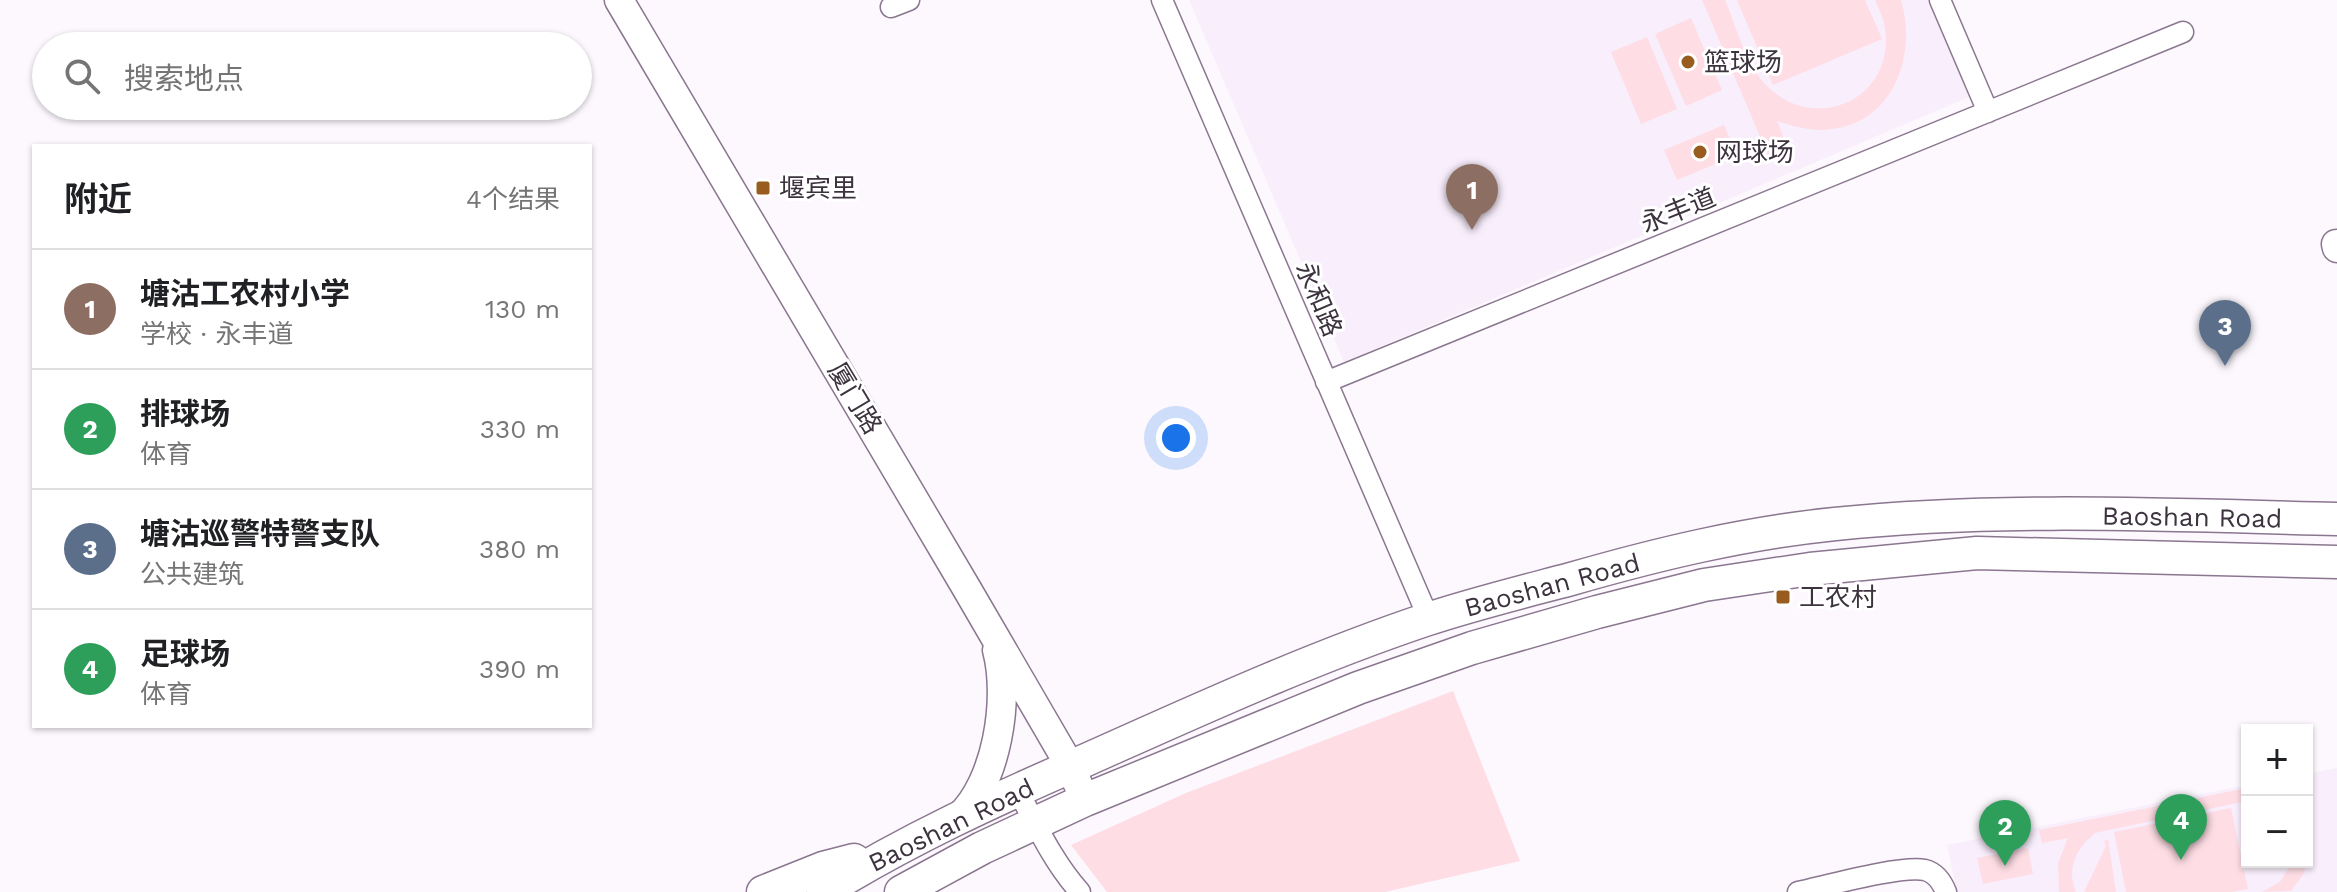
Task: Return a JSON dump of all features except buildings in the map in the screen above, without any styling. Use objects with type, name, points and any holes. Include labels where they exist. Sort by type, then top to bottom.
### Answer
[{"type":"main road","name":"Baoshan Road","points":[[823,892],[892,851],[957,819],[1258,685],[1429,619],[1704,544],[1835,524],[1976,515],[2337,519]]},
{"type":"main road","name":"Baoshan Road","points":[[901,892],[1035,823],[1358,688],[1472,648],[1704,585],[1810,569],[1977,553],[2337,562]]},
{"type":"main road","points":[[763,892],[823,868],[892,851]]},
{"type":"street","name":"厦门路","points":[[619,0],[993,634],[1078,763]]},
{"type":"street","name":"厦门路","points":[[640,0],[1060,710],[1078,763],[1094,797]]},
{"type":"street","name":"永和路","points":[[1162,0],[1429,619]]},
{"type":"street","points":[[1940,0],[1988,112]]},
{"type":"street","name":"永丰道","points":[[1326,382],[2183,32]]},
{"type":"street","points":[[957,819],[979,795],[998,728],[1002,674],[993,634]]},
{"type":"street","points":[[1018,791],[1073,888]]},
{"type":"street","points":[[1798,892],[1924,870],[1941,881],[1946,892]]},
{"type":"shaded area","points":[[1189,0],[1928,0],[1969,97],[1344,362]]},
{"type":"shaded area","points":[[1702,0],[1725,0],[1748,58],[1761,79],[1789,101],[1810,108],[1830,107],[1850,101],[1866,90],[1878,73],[1885,53],[1884,25],[1875,0],[1901,0],[1906,42],[1896,82],[1886,99],[1872,113],[1854,124],[1818,130],[1777,121],[1789,151],[1770,160]]},
{"type":"shaded area","points":[[1737,0],[1865,0],[1882,39],[1773,85]]},
{"type":"shaded area","name":"篮球场","points":[[1691,18],[1722,90],[1686,106],[1655,34]]},
{"type":"shaded area","name":"篮球场","points":[[1647,37],[1677,109],[1641,124],[1611,52]]},
{"type":"shaded area","name":"网球场","points":[[1724,125],[1737,155],[1677,180],[1664,150]]},
{"type":"shaded area","points":[[1453,691],[1520,861],[1385,892],[1107,892],[1071,845],[1186,793]]},
{"type":"shaded area","points":[[2337,768],[2337,892],[1957,892],[1947,845],[2241,786],[2241,868],[2313,868],[2313,773]]},
{"type":"shaded area","points":[[2241,789],[2241,802],[2095,833],[2075,860],[2072,875],[2076,892],[2059,892],[2058,863],[2068,838],[2042,843],[2039,830]]},
{"type":"shaded area","points":[[2231,808],[2241,868],[2244,868],[2248,889],[2232,892],[2126,892],[2114,832]]},
{"type":"shaded area","points":[[2108,839],[2116,892],[2084,892],[2106,846],[2104,841]]},
{"type":"shaded area","points":[[2028,848],[2033,874],[1983,884],[1977,858]]},
{"type":"shaded area","points":[[2288,868],[2305,868],[2291,891],[2262,892],[2280,882]]},
{"type":"place","name":"篮球场","points":[[1688,62]]},
{"type":"place","name":"网球场","points":[[1700,152]]},
{"type":"place","name":"堰宾里","points":[[763,188]]},
{"type":"place","name":"塘沽工农村小学","points":[[1472,230]]},
{"type":"place","name":"塘沽巡警特警支队","points":[[2225,366]]},
{"type":"place","name":"工农村","points":[[1783,597]]},
{"type":"place","name":"足球场","points":[[2181,860]]},
{"type":"place","name":"排球场","points":[[2005,866]]}]
